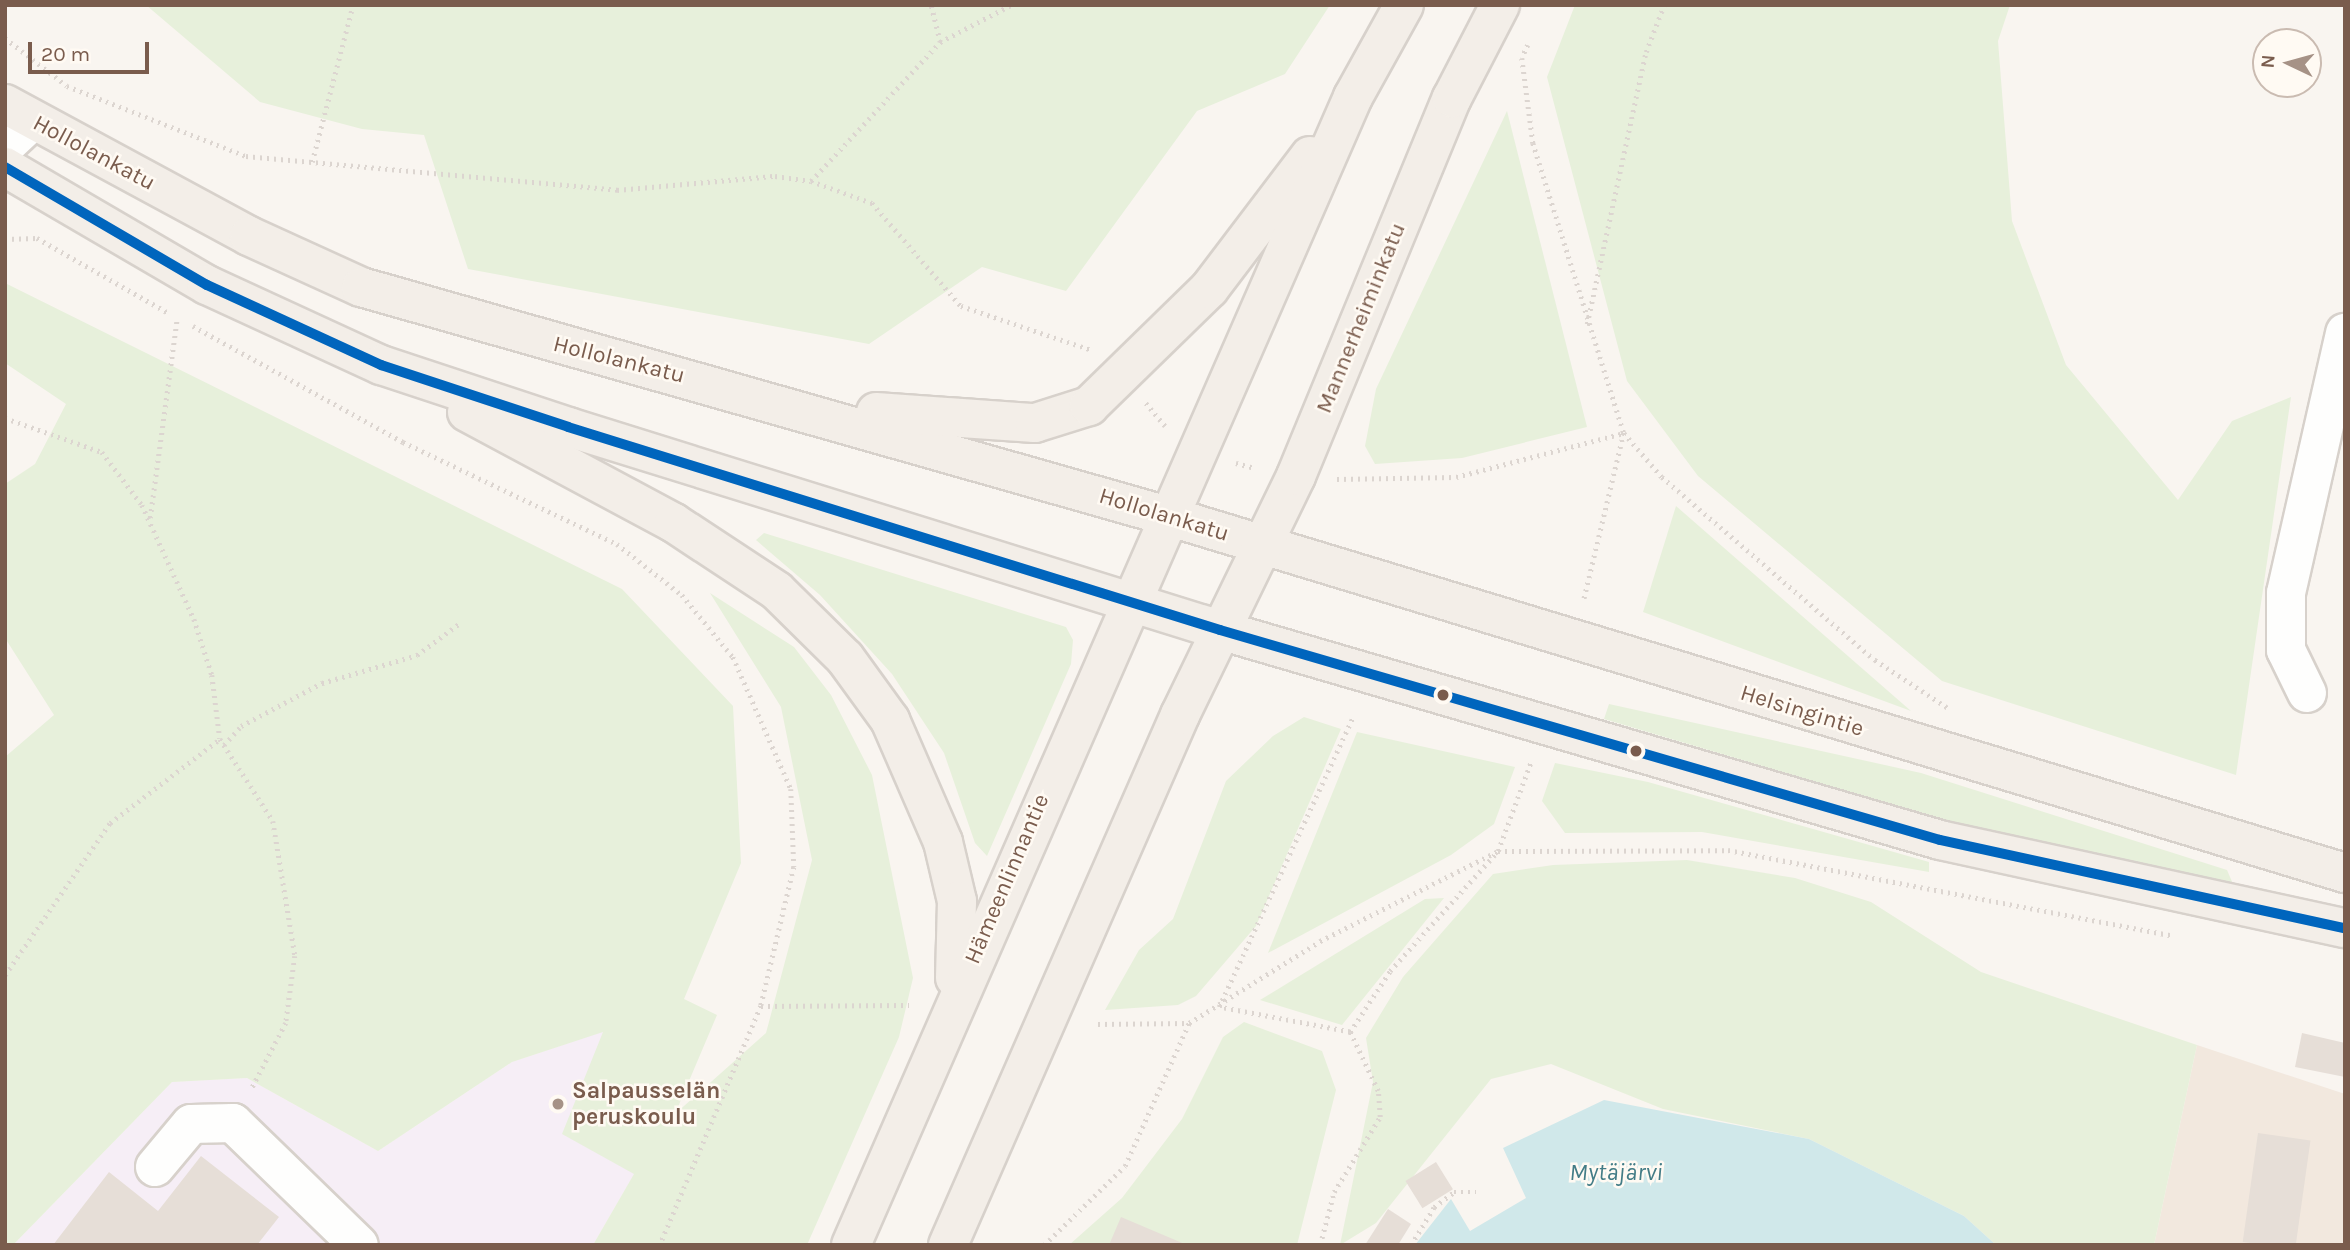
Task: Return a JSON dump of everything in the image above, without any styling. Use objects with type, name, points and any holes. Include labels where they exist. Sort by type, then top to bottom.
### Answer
[{"type":"main road","points":[[1171,517],[1353,97],[1404,5]]},
{"type":"main road","name":"Mannerheiminkatu","points":[[1220,630],[1261,545],[1452,98],[1500,5]]},
{"type":"main road","points":[[785,403],[992,423],[1035,423],[1089,406],[1209,289],[1353,97]]},
{"type":"main road","name":"Hollolankatu","points":[[14,123],[361,287],[785,403],[1261,545]]},
{"type":"main road","points":[[5,167],[206,285],[381,365],[674,523],[776,591],[845,658],[890,720],[943,842],[957,901],[959,960],[940,1034]]},
{"type":"main road","points":[[381,365],[1129,598],[1220,630],[1952,843],[2345,928]]},
{"type":"main road","name":"Hämeenlinnantie","points":[[851,1245],[1129,598],[1171,517]]},
{"type":"main road","name":"Helsingintie","points":[[1261,545],[2345,873]]},
{"type":"main road","points":[[948,1245],[1220,630]]},
{"type":"lane","points":[[2307,694],[2286,650],[2287,593],[2345,334]]},
{"type":"lane","points":[[155,1167],[191,1124],[233,1123],[359,1245]]},
{"type":"path","points":[[312,162],[353,5]]},
{"type":"path","points":[[931,5],[940,42]]},
{"type":"path","points":[[811,181],[940,42],[1011,5]]},
{"type":"path","points":[[1587,326],[1646,52],[1664,5]]},
{"type":"path","points":[[1531,37],[1522,58],[1533,143],[1587,326],[1623,433],[1662,477],[1875,660],[1962,713]]},
{"type":"path","points":[[5,38],[67,86],[246,156],[617,190],[775,176],[811,181],[872,203],[961,306],[1108,355]]},
{"type":"path","points":[[5,239],[37,238],[403,442],[617,544],[682,595],[733,657],[791,789],[794,867],[761,1006],[660,1245]]},
{"type":"path","points":[[150,520],[177,318]]},
{"type":"path","points":[[5,418],[102,452],[150,520],[194,619],[212,675],[220,739],[273,821],[295,956],[286,1023],[233,1123]]},
{"type":"path","points":[[1351,480],[1456,477],[1623,433]]},
{"type":"path","points":[[1584,601],[1623,433]]},
{"type":"path","points":[[224,745],[241,726],[322,683],[417,655],[460,623]]},
{"type":"path","points":[[1219,1007],[1353,717]]},
{"type":"path","points":[[5,975],[110,823],[220,739]]},
{"type":"path","points":[[1350,1032],[1390,971],[1498,851],[1534,754]]},
{"type":"path","points":[[1097,1024],[1189,1023],[1219,1007],[1320,941],[1498,851],[1728,850],[2182,937]]},
{"type":"path","points":[[761,1006],[909,1005]]},
{"type":"path","points":[[1219,1007],[1350,1032]]},
{"type":"path","points":[[1044,1245],[1125,1166],[1189,1023]]},
{"type":"path","points":[[1320,1245],[1334,1192],[1380,1117],[1378,1091],[1350,1032]]},
{"type":"path","points":[[1411,1245],[1434,1207],[1454,1192],[1476,1192]]},
{"type":"shaded area","name":"Salpausselän peruskoulu","points":[[682,1005],[662,1126],[593,1245],[13,1245],[172,1082],[247,1078],[378,1151],[512,1062]]},
{"type":"shaded area","points":[[2197,1045],[2345,1094],[2345,1245],[2154,1245]]},
{"type":"green space","points":[[146,5],[1330,5],[1285,74],[1197,111],[1066,291],[982,267],[869,344],[468,269],[424,135],[362,129],[260,102]]},
{"type":"green space","points":[[1575,5],[2010,5],[1998,41],[2012,221],[2066,365],[2178,500],[2232,421],[2291,397],[2236,775],[1942,681],[1698,476],[1627,381],[1547,77]]},
{"type":"green space","points":[[1507,111],[1587,427],[1462,458],[1375,464],[1365,446],[1376,389]]},
{"type":"green space","points":[[5,283],[622,589],[733,706],[741,863],[684,999],[717,1015],[675,1114],[766,1033],[812,860],[781,707],[710,593],[794,647],[831,695],[872,775],[913,978],[899,1037],[807,1245],[593,1245],[634,1174],[562,1134],[603,1032],[512,1062],[378,1151],[247,1078],[172,1082],[13,1245],[5,1245],[5,757],[54,715],[5,638],[5,484],[35,464],[66,404],[5,363]]},
{"type":"green space","points":[[1676,506],[1911,711],[1643,612]]},
{"type":"green space","points":[[764,533],[1066,627],[1073,640],[1071,664],[987,856],[975,843],[944,753],[892,674],[820,595],[756,540]]},
{"type":"green space","points":[[1609,704],[1921,773],[2227,870],[2233,884],[1941,819],[1604,719]]},
{"type":"green space","points":[[1304,717],[1341,729],[1256,926],[1196,996],[1178,1005],[1105,1010],[1139,950],[1173,919],[1226,781],[1273,736]]},
{"type":"green space","points":[[1357,732],[1515,767],[1494,824],[1451,855],[1268,953]]},
{"type":"green space","points":[[1555,763],[1648,782],[1929,862],[1929,872],[1702,832],[1565,833],[1542,801]]},
{"type":"green space","points":[[1687,860],[1795,878],[1871,902],[1981,972],[2197,1045],[2154,1245],[1996,1245],[1964,1216],[1809,1139],[1663,1109],[1551,1064],[1491,1079],[1376,1223],[1340,1245],[1373,1082],[1366,1038],[1403,977],[1493,874],[1553,865]]},
{"type":"green space","points":[[1444,898],[1342,1025],[1260,1000],[1425,899]]},
{"type":"green space","points":[[1244,1022],[1322,1051],[1336,1090],[1297,1245],[1069,1245],[1122,1198],[1182,1119],[1223,1037]]},
{"type":"water","name":"Mytäjärvi","points":[[1604,1100],[1809,1139],[1964,1216],[1996,1245],[1415,1245],[1451,1199],[1470,1231],[1526,1198],[1503,1148]]},
{"type":"building","points":[[2302,1033],[2345,1043],[2345,1077],[2295,1067]]},
{"type":"building","points":[[2258,1133],[2310,1140],[2296,1245],[2243,1242]]},
{"type":"building","points":[[201,1156],[279,1217],[257,1245],[53,1245],[109,1172],[158,1211]]},
{"type":"building","points":[[1436,1162],[1453,1189],[1422,1208],[1405,1181]]},
{"type":"building","points":[[1388,1209],[1411,1224],[1398,1245],[1365,1245]]},
{"type":"building","points":[[1121,1217],[1187,1245],[1109,1245]]},
{"type":"transit line","points":[[5,167],[207,285],[381,365],[568,427],[1220,630],[1940,840],[2345,928]]},
{"type":"place","name":"Salpausselän peruskoulu","points":[[558,1104]]}]
